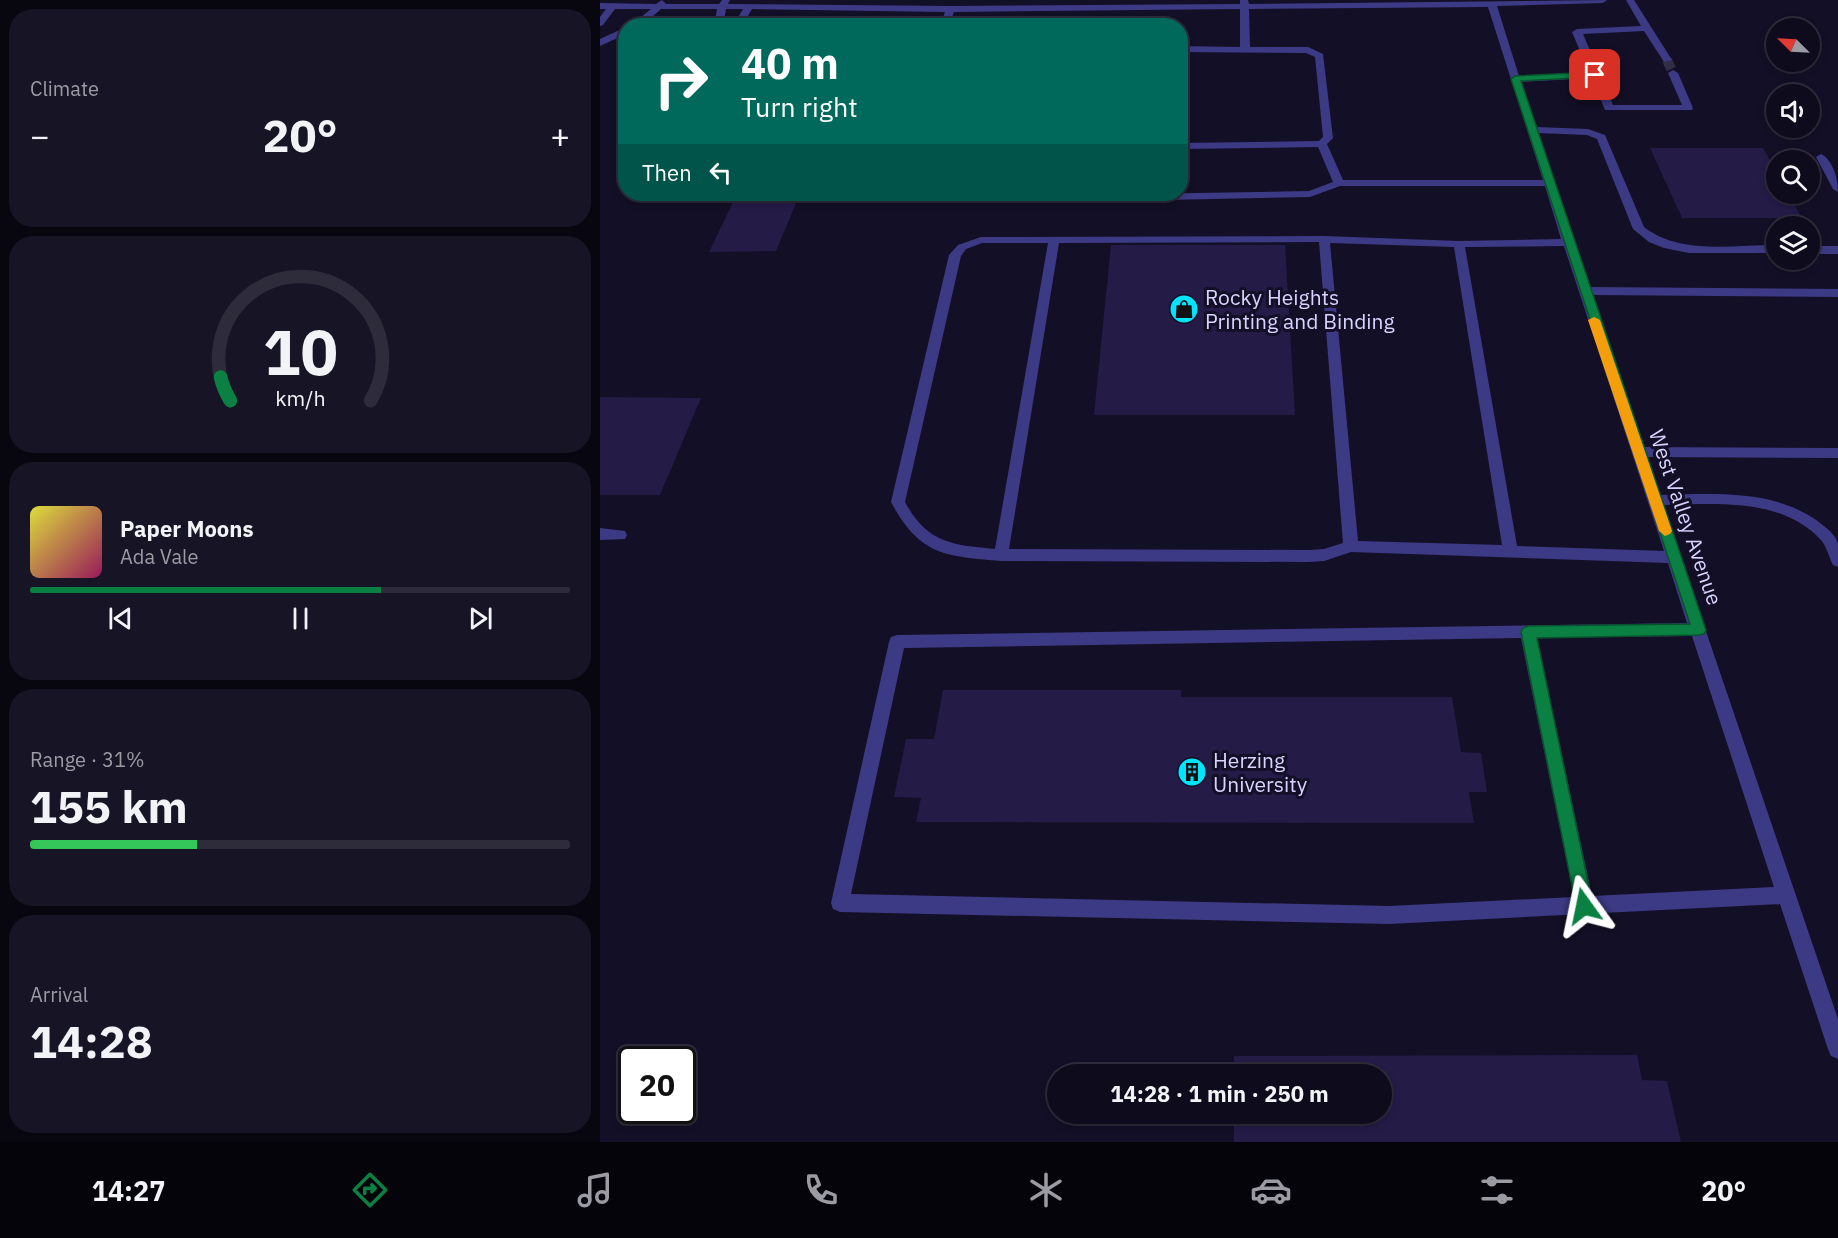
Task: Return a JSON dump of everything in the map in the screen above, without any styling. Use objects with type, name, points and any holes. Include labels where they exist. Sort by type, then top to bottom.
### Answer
[{"type":"street","points":[[600,6],[662,3],[724,3],[749,6],[895,3],[951,9],[982,4],[1603,0]]},
{"type":"street","points":[[1630,0],[1666,60]]},
{"type":"street","name":"West Valley Avenue","points":[[1491,2],[1584,291],[1838,1049]]},
{"type":"street","points":[[647,18],[662,3]]},
{"type":"street","points":[[720,18],[724,3]]},
{"type":"street","points":[[1244,3],[1245,50]]},
{"type":"street","points":[[600,22],[612,6]]},
{"type":"street","points":[[742,18],[749,6]]},
{"type":"street","points":[[947,18],[951,9]]},
{"type":"street","points":[[1647,28],[1576,32],[1609,108],[1688,108],[1673,73]]},
{"type":"street","points":[[600,43],[618,34]]},
{"type":"street","points":[[1188,49],[1308,50],[1320,56],[1328,138],[1322,144],[1188,146]]},
{"type":"street","points":[[1515,79],[1595,75]]},
{"type":"street","points":[[1532,130],[1588,132],[1601,137],[1639,229],[1653,240],[1668,246],[1689,249],[1766,249]]},
{"type":"street","points":[[1322,144],[1339,183]]},
{"type":"street","points":[[1821,157],[1838,189]]},
{"type":"street","points":[[1188,197],[1310,194],[1339,183],[1549,183]]},
{"type":"street","points":[[1568,242],[1459,244],[1324,239],[1054,239],[981,240],[962,247],[956,255],[897,502],[912,528],[930,542],[949,549],[1001,555],[1309,556],[1324,555],[1352,546],[1674,557]]},
{"type":"street","points":[[1001,555],[1054,239]]},
{"type":"street","points":[[1324,239],[1352,546]]},
{"type":"street","points":[[1459,244],[1510,551]]},
{"type":"street","points":[[1820,249],[1838,250]]},
{"type":"street","points":[[1584,291],[1838,293]]},
{"type":"street","points":[[1638,452],[1838,453]]},
{"type":"street","points":[[1655,500],[1746,500],[1794,512],[1828,537],[1838,561]]},
{"type":"street","points":[[600,534],[620,535]]},
{"type":"street","points":[[1699,630],[897,642],[840,903],[1389,915],[1786,895]]},
{"type":"street","points":[[1528,632],[1584,906]]},
{"type":"building","points":[[1650,148],[1763,148],[1766,153],[1766,204],[1794,204],[1801,216],[1766,216],[1766,218],[1682,218]]},
{"type":"building","points":[[734,201],[797,201],[776,251],[709,252]]},
{"type":"building","points":[[1111,245],[1285,245],[1295,415],[1094,415]]},
{"type":"building","points":[[600,397],[701,398],[660,495],[600,495]]},
{"type":"building","name":"Herzing University","points":[[943,690],[1181,690],[1181,697],[1452,697],[1461,752],[1481,753],[1487,792],[1469,792],[1474,823],[916,822],[921,798],[894,797],[906,739],[934,739]]},
{"type":"building","points":[[1637,1055],[1642,1080],[1667,1081],[1681,1142],[1234,1142],[1234,1124],[1392,1124],[1392,1064],[1234,1064],[1234,1056]]},
{"type":"tunnel","points":[[1667,60],[1673,73]]},
{"type":"slow traffic","points":[[1594,320],[1665,531]]},
{"type":"place","name":"Rocky Heights Printing and Binding","points":[[1184,309]]},
{"type":"place","name":"Herzing University","points":[[1192,772]]},
{"type":"route","points":[[1584,906],[1528,632],[1699,630],[1515,79],[1595,75]]}]
